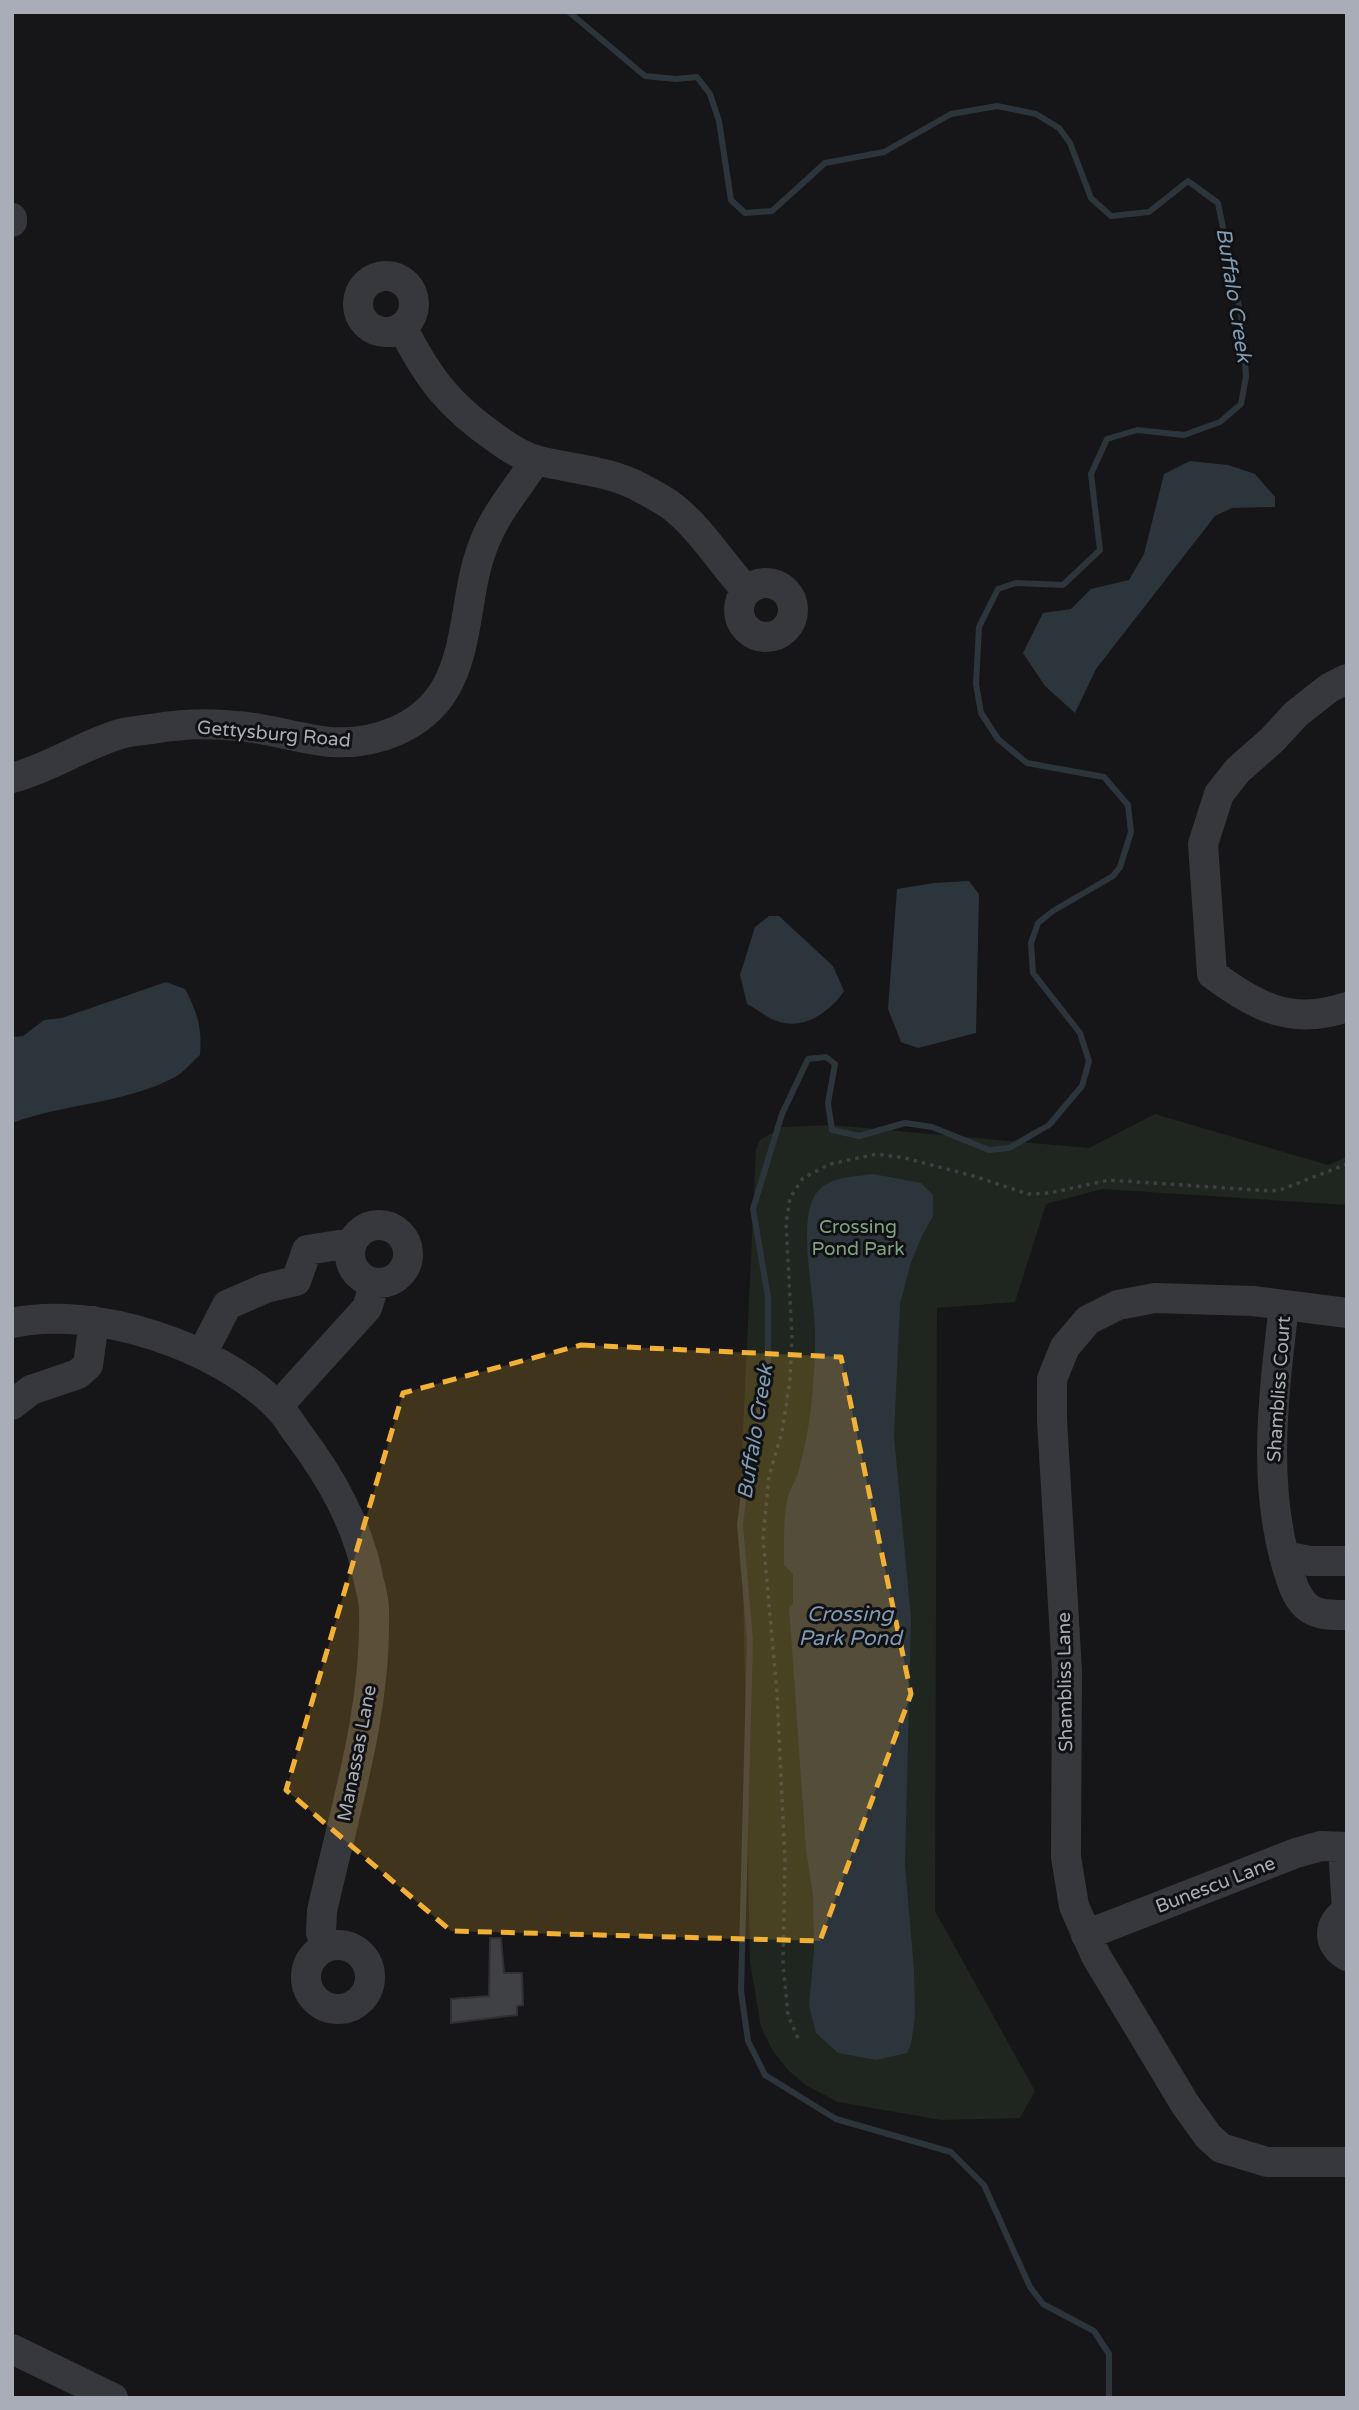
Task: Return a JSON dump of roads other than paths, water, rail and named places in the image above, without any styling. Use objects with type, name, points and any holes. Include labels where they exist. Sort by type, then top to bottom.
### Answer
[{"type":"street","points":[[402,327],[420,362],[442,393],[471,421],[511,449],[536,460],[600,472],[638,486],[673,507],[695,528],[747,591]]},
{"type":"street","name":"Gettysburg Road","points":[[12,778],[34,772],[120,734],[155,728],[192,725],[238,726],[331,742],[362,741],[397,733],[421,717],[444,691],[457,663],[483,545],[502,510],[536,460]]},
{"type":"street","points":[[1347,679],[1329,688],[1296,714],[1238,770],[1219,794],[1203,844],[1212,974],[1242,997],[1275,1010],[1304,1016],[1326,1014],[1347,1007]]},
{"type":"street","points":[[372,1225],[391,1227],[404,1239],[408,1257],[406,1266],[393,1279],[375,1283],[365,1280],[351,1266],[351,1243],[362,1229],[372,1225]]},
{"type":"street","points":[[202,1354],[227,1305],[266,1288],[296,1281],[307,1250],[351,1243]]},
{"type":"street","points":[[278,1406],[367,1308],[375,1283]]},
{"type":"street","name":"Shambliss Lane","points":[[1347,1313],[1253,1301],[1155,1298],[1118,1305],[1088,1320],[1065,1347],[1052,1379],[1052,1420],[1067,1671],[1066,1857],[1074,1906],[1096,1956],[1185,2104],[1208,2136],[1221,2148],[1267,2162],[1347,2162]]},
{"type":"street","name":"Shambliss Court","points":[[1284,1305],[1275,1388],[1272,1464],[1284,1556],[1304,1604],[1317,1613],[1347,1615]]},
{"type":"street","name":"Manassas Lane","points":[[12,1323],[31,1319],[94,1321],[143,1331],[202,1354],[254,1387],[278,1406],[322,1465],[345,1508],[362,1549],[374,1605],[373,1660],[365,1724],[322,1911],[321,1933],[327,1947]]},
{"type":"street","points":[[12,1405],[31,1390],[78,1374],[88,1365],[94,1321]]},
{"type":"street","points":[[1284,1556],[1310,1561],[1347,1561]]},
{"type":"street","name":"Bunescu Lane","points":[[1086,1935],[1296,1853],[1321,1846],[1345,1847]]},
{"type":"street","points":[[1345,1847],[1347,1911],[1334,1922],[1331,1938],[1339,1952],[1347,1956]]},
{"type":"street","points":[[12,2349],[113,2398]]},
{"type":"water","points":[[1190,461],[1228,465],[1255,474],[1275,497],[1275,507],[1232,508],[1215,516],[1096,669],[1075,713],[1045,686],[1023,653],[1043,613],[1071,609],[1091,589],[1129,580],[1144,554],[1164,474]]},
{"type":"water","points":[[969,881],[979,894],[976,1033],[918,1048],[901,1042],[888,1009],[897,889]]},
{"type":"water","points":[[769,916],[779,916],[833,966],[844,991],[831,1006],[815,1018],[796,1023],[777,1021],[747,1004],[740,975],[755,927]]},
{"type":"water","points":[[166,982],[185,989],[198,1021],[200,1055],[185,1070],[156,1086],[136,1093],[32,1116],[12,1123],[12,1037],[23,1036],[44,1020],[62,1018]]},
{"type":"water","name":"Crossing Park Pond","points":[[873,1174],[921,1183],[933,1195],[933,1216],[911,1262],[900,1304],[894,1436],[911,1618],[905,1865],[915,2017],[907,2053],[876,2060],[838,2053],[816,2033],[809,2006],[814,1950],[813,1896],[806,1850],[789,1607],[793,1604],[793,1574],[784,1565],[788,1498],[802,1459],[813,1387],[815,1333],[807,1242],[810,1208],[815,1195],[826,1184]]},
{"type":"waterway","name":"Buffalo Creek","points":[[569,12],[645,76],[676,79],[697,77],[710,94],[719,121],[731,200],[745,213],[772,211],[825,163],[884,152],[951,114],[997,106],[1036,114],[1059,128],[1070,143],[1091,198],[1111,216],[1149,212],[1188,181],[1218,203],[1243,326],[1246,377],[1241,404],[1220,422],[1184,435],[1137,430],[1107,439],[1091,474],[1100,550],[1063,585],[1016,583],[998,589],[979,627],[976,684],[981,713],[998,739],[1027,763],[1104,777],[1128,805],[1131,832],[1120,867],[1113,876],[1053,911],[1038,923],[1031,943],[1033,973],[1080,1033],[1089,1061],[1082,1086],[1049,1125],[1009,1148],[989,1150],[932,1127],[905,1123],[859,1136],[832,1130],[828,1103],[835,1064],[826,1057],[808,1059],[782,1114],[753,1209],[768,1297],[768,1379],[748,1461],[740,1525],[750,1640],[741,1991],[748,2041],[765,2075],[836,2119],[951,2152],[984,2185],[1030,2287],[1043,2304],[1094,2331],[1109,2354],[1109,2398]]},
{"type":"park label","name":"Crossing Pond Park","points":[[858,1237]]}]
